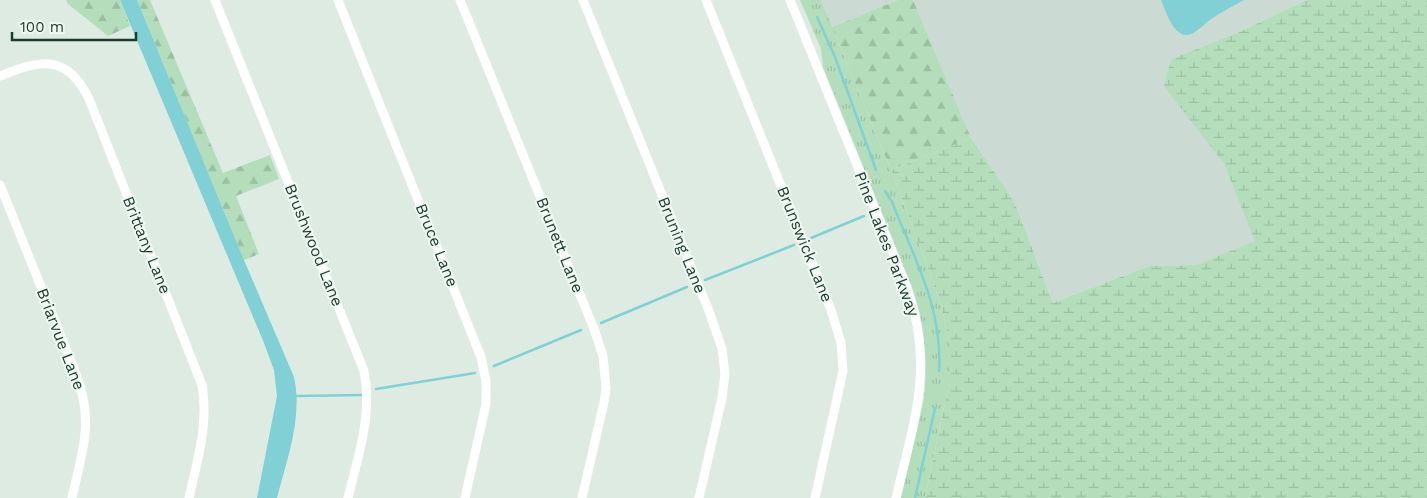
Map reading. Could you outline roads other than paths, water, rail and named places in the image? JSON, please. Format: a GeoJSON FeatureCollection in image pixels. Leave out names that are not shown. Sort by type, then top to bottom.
{"type":"FeatureCollection","features":[{"type":"Feature","properties":{"kind":"street","name":"Brushwood Lane"},"geometry":{"type":"LineString","coordinates":[[215,0],[364,371],[367,389],[366,415],[348,498]]}},
{"type":"Feature","properties":{"kind":"street","name":"Bruce Lane"},"geometry":{"type":"LineString","coordinates":[[338,0],[481,357],[485,374],[486,404],[465,498]]}},
{"type":"Feature","properties":{"kind":"street","name":"Brunett Lane"},"geometry":{"type":"LineString","coordinates":[[460,0],[594,329],[603,356],[606,377],[604,402],[582,498]]}},
{"type":"Feature","properties":{"kind":"street","name":"Bruning Lane"},"geometry":{"type":"LineString","coordinates":[[583,0],[712,317],[722,349],[725,365],[724,390],[699,498]]}},
{"type":"Feature","properties":{"kind":"street","name":"Brunswick Lane"},"geometry":{"type":"LineString","coordinates":[[706,0],[832,310],[841,343],[844,364],[841,386],[815,498]]}},
{"type":"Feature","properties":{"kind":"street","name":"Pine Lakes Parkway"},"geometry":{"type":"LineString","coordinates":[[790,0],[907,288],[916,316],[922,357],[921,383],[896,498]]}},
{"type":"Feature","properties":{"kind":"street","name":"Brittany Lane"},"geometry":{"type":"LineString","coordinates":[[0,76],[33,64],[56,65],[67,70],[75,77],[82,85],[89,99],[202,385],[204,424],[189,498]]}},
{"type":"Feature","properties":{"kind":"street","name":"Briarvue Lane"},"geometry":{"type":"LineString","coordinates":[[0,185],[83,394],[87,419],[86,435],[72,498]]}},
{"type":"Feature","properties":{"kind":"water"},"geometry":{"type":"Polygon","coordinates":[[[120,0],[137,0],[294,377],[297,407],[293,438],[277,498],[257,498],[277,396],[274,370],[120,0]]]}},
{"type":"Feature","properties":{"kind":"water"},"geometry":{"type":"Polygon","coordinates":[[[1161,0],[1244,0],[1218,14],[1195,32],[1188,35],[1177,31],[1169,19],[1161,0]]]}},
{"type":"Feature","properties":{"kind":"waterway"},"geometry":{"type":"LineString","coordinates":[[817,17],[835,57],[876,170]]}},
{"type":"Feature","properties":{"kind":"waterway"},"geometry":{"type":"LineString","coordinates":[[885,191],[892,202],[918,263],[932,305],[939,348],[939,371]]}},
{"type":"Feature","properties":{"kind":"waterway"},"geometry":{"type":"LineString","coordinates":[[811,238],[864,216]]}},
{"type":"Feature","properties":{"kind":"waterway"},"geometry":{"type":"LineString","coordinates":[[705,280],[794,245]]}},
{"type":"Feature","properties":{"kind":"waterway"},"geometry":{"type":"LineString","coordinates":[[601,323],[687,287]]}},
{"type":"Feature","properties":{"kind":"waterway"},"geometry":{"type":"LineString","coordinates":[[494,366],[581,330]]}},
{"type":"Feature","properties":{"kind":"waterway"},"geometry":{"type":"LineString","coordinates":[[376,389],[475,373]]}},
{"type":"Feature","properties":{"kind":"waterway"},"geometry":{"type":"LineString","coordinates":[[295,396],[361,395]]}},
{"type":"Feature","properties":{"kind":"waterway"},"geometry":{"type":"LineString","coordinates":[[915,498],[935,408]]}}]}
